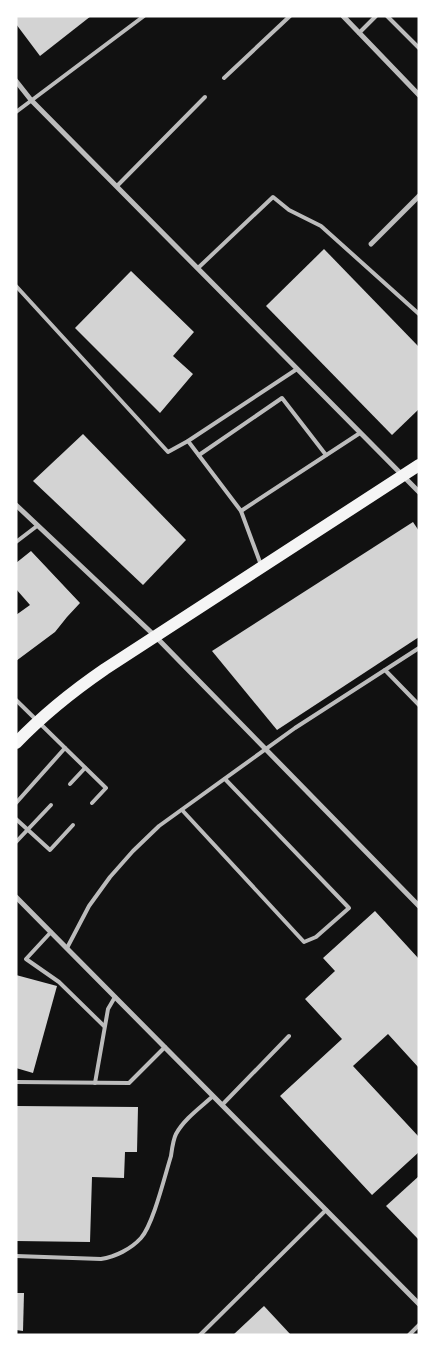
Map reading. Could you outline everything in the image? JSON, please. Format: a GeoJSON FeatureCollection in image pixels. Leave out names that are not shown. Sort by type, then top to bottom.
{"type":"FeatureCollection","features":[{"type":"Feature","properties":{"kind":"main road"},"geometry":{"type":"LineString","coordinates":[[16,743],[75,690],[419,465]]}},
{"type":"Feature","properties":{"kind":"street"},"geometry":{"type":"LineString","coordinates":[[343,16],[419,95]]}},
{"type":"Feature","properties":{"kind":"street"},"geometry":{"type":"LineString","coordinates":[[16,81],[31,100],[419,492]]}},
{"type":"Feature","properties":{"kind":"street"},"geometry":{"type":"LineString","coordinates":[[371,244],[419,196]]}},
{"type":"Feature","properties":{"kind":"street"},"geometry":{"type":"LineString","coordinates":[[16,505],[155,636],[419,906]]}},
{"type":"Feature","properties":{"kind":"street"},"geometry":{"type":"LineString","coordinates":[[16,897],[419,1304]]}},
{"type":"Feature","properties":{"kind":"lane"},"geometry":{"type":"LineString","coordinates":[[16,112],[144,16]]}},
{"type":"Feature","properties":{"kind":"lane"},"geometry":{"type":"LineString","coordinates":[[224,78],[290,16]]}},
{"type":"Feature","properties":{"kind":"lane"},"geometry":{"type":"LineString","coordinates":[[359,33],[376,16]]}},
{"type":"Feature","properties":{"kind":"lane"},"geometry":{"type":"LineString","coordinates":[[387,16],[419,48]]}},
{"type":"Feature","properties":{"kind":"lane"},"geometry":{"type":"LineString","coordinates":[[117,186],[205,97]]}},
{"type":"Feature","properties":{"kind":"lane"},"geometry":{"type":"LineString","coordinates":[[198,268],[273,197],[289,210],[321,226],[419,314]]}},
{"type":"Feature","properties":{"kind":"lane"},"geometry":{"type":"LineString","coordinates":[[16,286],[168,452],[188,441],[297,369]]}},
{"type":"Feature","properties":{"kind":"lane"},"geometry":{"type":"LineString","coordinates":[[199,455],[282,398],[326,455]]}},
{"type":"Feature","properties":{"kind":"lane"},"geometry":{"type":"LineString","coordinates":[[241,511],[360,433]]}},
{"type":"Feature","properties":{"kind":"lane"},"geometry":{"type":"LineString","coordinates":[[188,441],[241,511],[261,568]]}},
{"type":"Feature","properties":{"kind":"lane"},"geometry":{"type":"LineString","coordinates":[[16,542],[37,526]]}},
{"type":"Feature","properties":{"kind":"lane"},"geometry":{"type":"LineString","coordinates":[[67,948],[89,906],[110,877],[152,832],[295,728],[419,648]]}},
{"type":"Feature","properties":{"kind":"lane"},"geometry":{"type":"LineString","coordinates":[[385,670],[419,705]]}},
{"type":"Feature","properties":{"kind":"lane"},"geometry":{"type":"LineString","coordinates":[[16,700],[106,788],[92,803]]}},
{"type":"Feature","properties":{"kind":"lane"},"geometry":{"type":"LineString","coordinates":[[16,803],[65,748]]}},
{"type":"Feature","properties":{"kind":"lane"},"geometry":{"type":"LineString","coordinates":[[70,784],[85,768]]}},
{"type":"Feature","properties":{"kind":"lane"},"geometry":{"type":"LineString","coordinates":[[182,810],[304,942],[316,938],[349,908],[225,779]]}},
{"type":"Feature","properties":{"kind":"lane"},"geometry":{"type":"LineString","coordinates":[[16,842],[51,805]]}},
{"type":"Feature","properties":{"kind":"lane"},"geometry":{"type":"LineString","coordinates":[[16,819],[50,850],[73,824]]}},
{"type":"Feature","properties":{"kind":"lane"},"geometry":{"type":"LineString","coordinates":[[52,932],[26,959],[59,982],[104,1026]]}},
{"type":"Feature","properties":{"kind":"lane"},"geometry":{"type":"LineString","coordinates":[[95,1083],[104,1026],[108,1009],[115,997]]}},
{"type":"Feature","properties":{"kind":"lane"},"geometry":{"type":"LineString","coordinates":[[222,1105],[290,1036]]}},
{"type":"Feature","properties":{"kind":"lane"},"geometry":{"type":"LineString","coordinates":[[16,1082],[129,1084],[165,1047]]}},
{"type":"Feature","properties":{"kind":"lane"},"geometry":{"type":"LineString","coordinates":[[16,1256],[101,1259],[112,1257],[140,1239],[147,1228],[159,1194],[176,1134],[184,1123],[213,1096]]}},
{"type":"Feature","properties":{"kind":"lane"},"geometry":{"type":"LineString","coordinates":[[200,1335],[326,1210]]}},
{"type":"Feature","properties":{"kind":"lane"},"geometry":{"type":"LineString","coordinates":[[409,1335],[419,1325]]}},
{"type":"Feature","properties":{"kind":"building"},"geometry":{"type":"Polygon","coordinates":[[[16,16],[91,16],[40,56],[16,24],[16,16]]]}},
{"type":"Feature","properties":{"kind":"building"},"geometry":{"type":"Polygon","coordinates":[[[324,249],[419,347],[419,409],[392,435],[266,306],[324,249]]]}},
{"type":"Feature","properties":{"kind":"building"},"geometry":{"type":"Polygon","coordinates":[[[131,271],[194,332],[173,356],[193,374],[160,413],[75,328],[131,271]]]}},
{"type":"Feature","properties":{"kind":"building"},"geometry":{"type":"Polygon","coordinates":[[[83,434],[186,540],[143,585],[33,481],[83,434]]]}},
{"type":"Feature","properties":{"kind":"building"},"geometry":{"type":"Polygon","coordinates":[[[413,522],[419,531],[419,637],[277,730],[212,651],[413,522]]]}},
{"type":"Feature","properties":{"kind":"building"},"geometry":{"type":"Polygon","coordinates":[[[31,551],[80,603],[55,632],[16,661],[16,615],[30,605],[16,589],[16,563],[31,551]]]}},
{"type":"Feature","properties":{"kind":"building"},"geometry":{"type":"Polygon","coordinates":[[[375,911],[419,959],[419,1068],[388,1034],[353,1066],[419,1137],[419,1152],[372,1195],[280,1096],[342,1039],[305,999],[335,971],[323,958],[375,911]]]}},
{"type":"Feature","properties":{"kind":"building"},"geometry":{"type":"Polygon","coordinates":[[[16,975],[57,986],[33,1073],[16,1068],[16,975]]]}},
{"type":"Feature","properties":{"kind":"building"},"geometry":{"type":"Polygon","coordinates":[[[16,1106],[138,1107],[137,1152],[125,1152],[124,1178],[92,1177],[90,1242],[16,1241],[16,1106]]]}},
{"type":"Feature","properties":{"kind":"building"},"geometry":{"type":"Polygon","coordinates":[[[419,1176],[419,1240],[386,1206],[419,1176]]]}},
{"type":"Feature","properties":{"kind":"building"},"geometry":{"type":"Polygon","coordinates":[[[16,1293],[24,1293],[23,1331],[16,1330],[16,1293]]]}},
{"type":"Feature","properties":{"kind":"building"},"geometry":{"type":"Polygon","coordinates":[[[264,1306],[291,1335],[233,1335],[264,1306]]]}}]}
